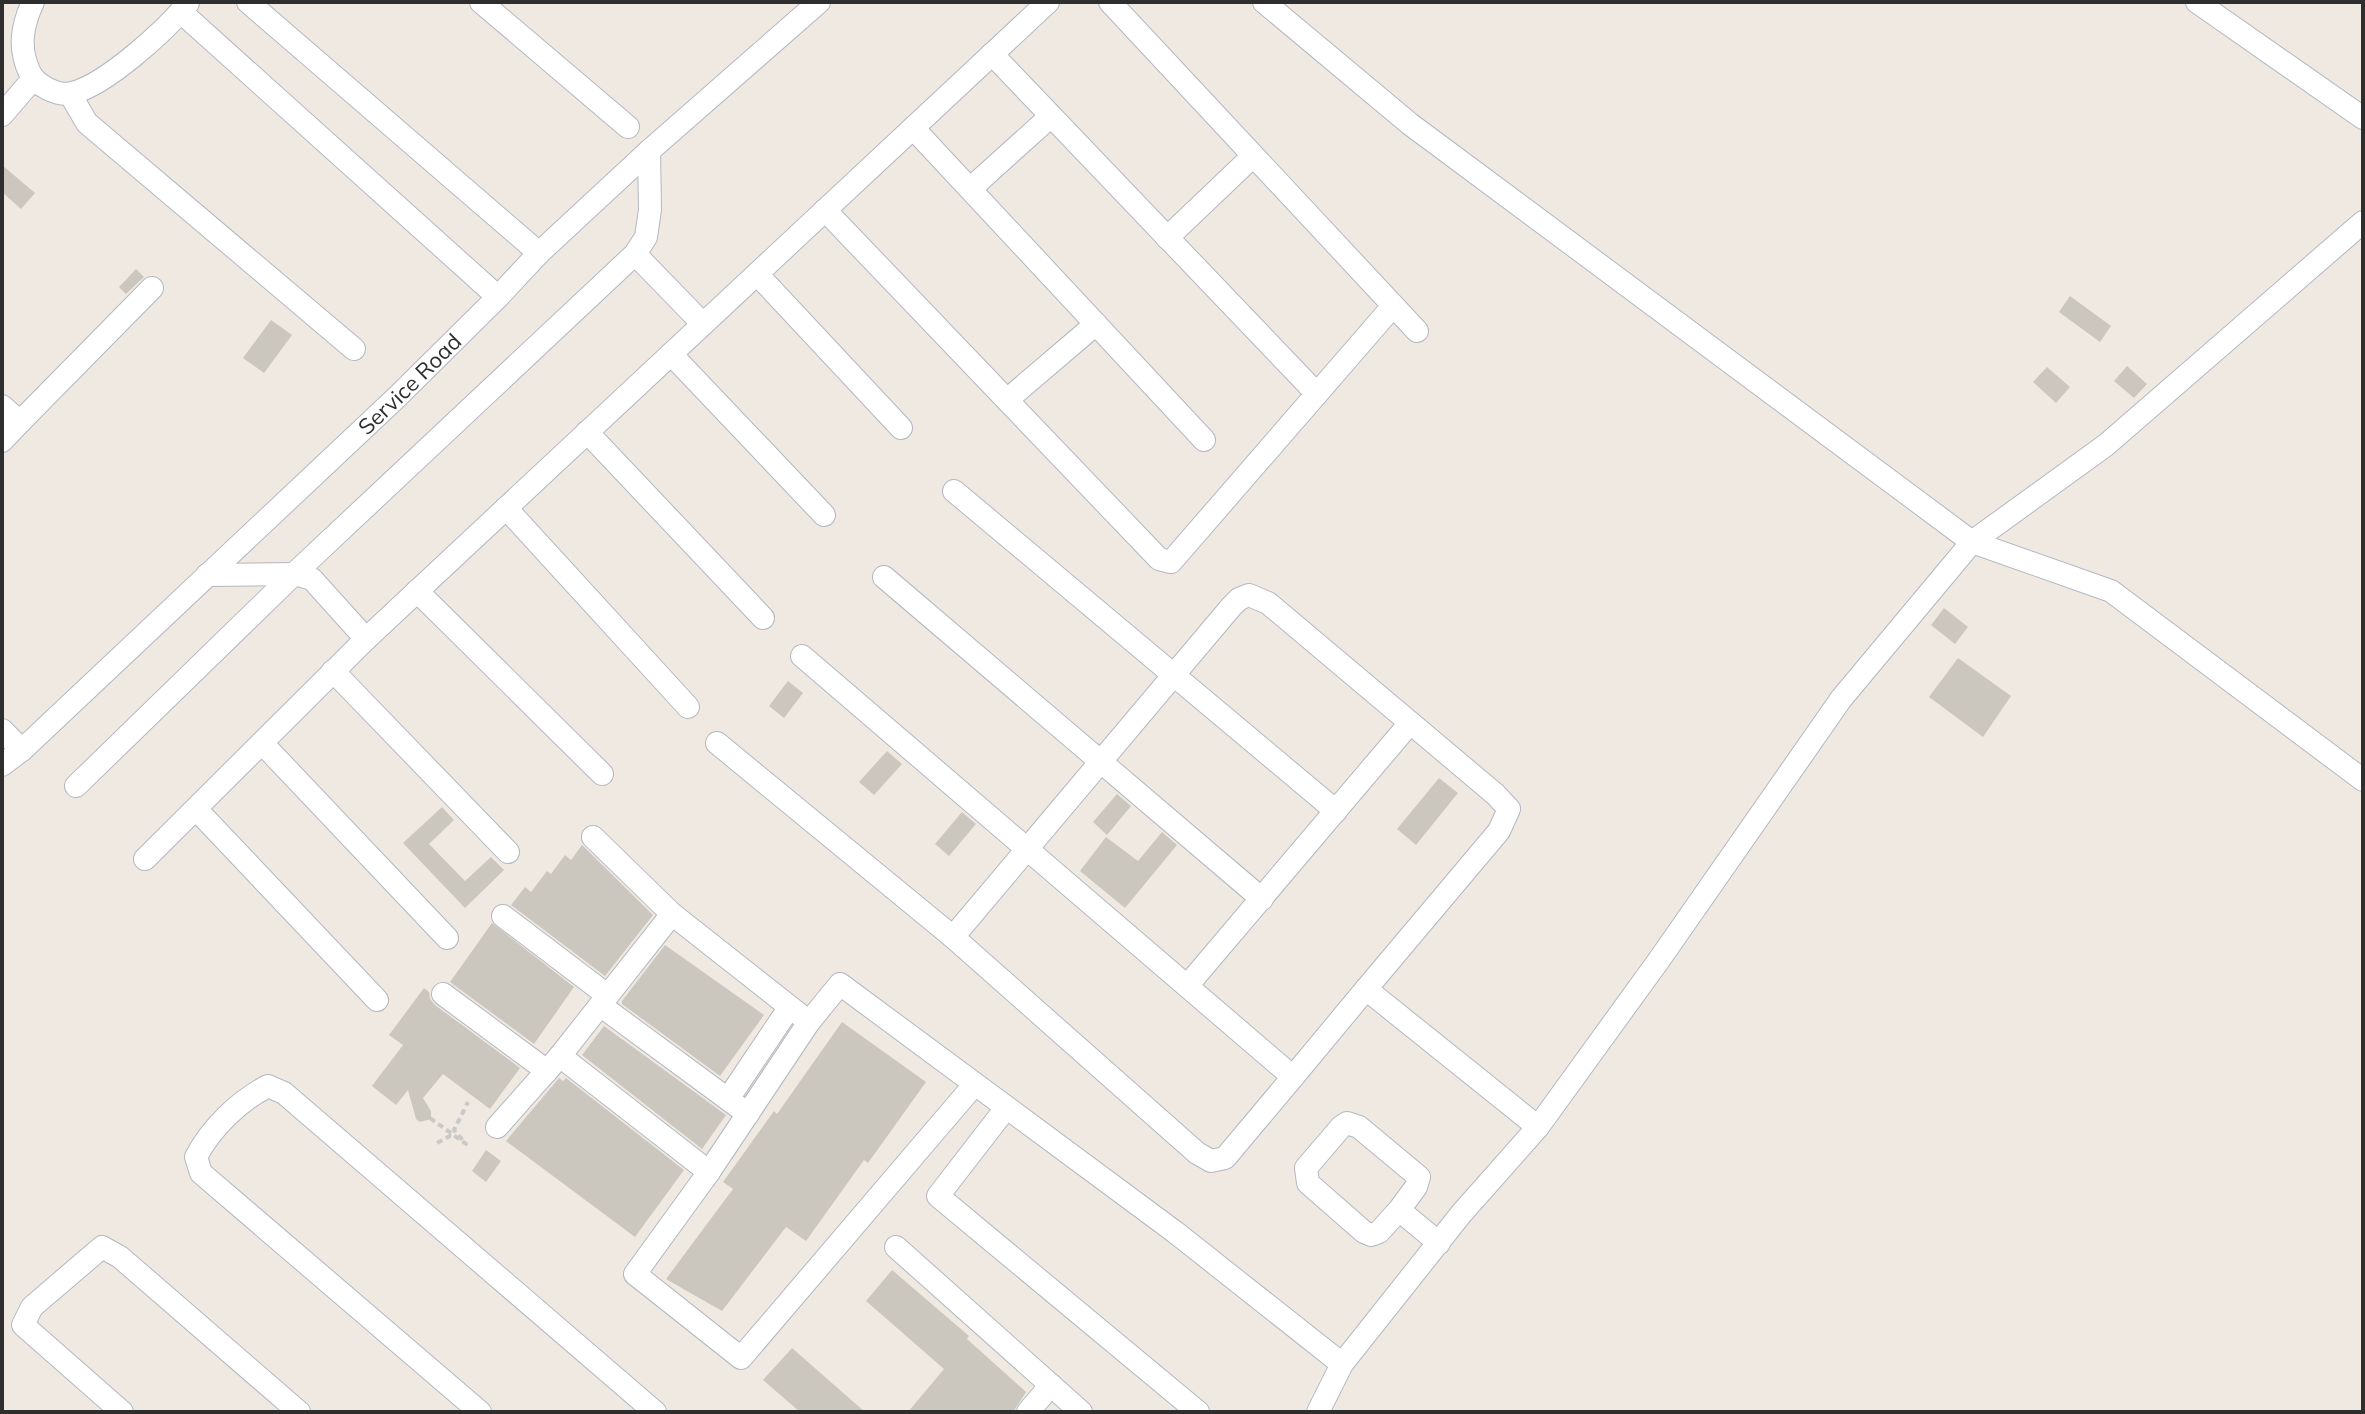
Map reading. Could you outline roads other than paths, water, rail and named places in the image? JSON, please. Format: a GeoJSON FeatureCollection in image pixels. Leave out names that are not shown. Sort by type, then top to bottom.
{"type":"FeatureCollection","features":[{"type":"Feature","properties":{"kind":"street"},"geometry":{"type":"LineString","coordinates":[[33,2],[25,20],[21,43],[27,66],[33,79],[49,90],[70,94],[97,81],[135,55],[185,7],[498,297]]}},
{"type":"Feature","properties":{"kind":"street"},"geometry":{"type":"LineString","coordinates":[[248,2],[539,253]]}},
{"type":"Feature","properties":{"kind":"street"},"geometry":{"type":"LineString","coordinates":[[481,2],[628,127]]}},
{"type":"Feature","properties":{"kind":"street","name":"Service Road"},"geometry":{"type":"LineString","coordinates":[[2,765],[22,750],[397,397],[539,253],[649,151],[819,2]]}},
{"type":"Feature","properties":{"kind":"street"},"geometry":{"type":"LineString","coordinates":[[145,859],[366,639],[1048,2]]}},
{"type":"Feature","properties":{"kind":"street"},"geometry":{"type":"LineString","coordinates":[[1110,2],[1417,331]]}},
{"type":"Feature","properties":{"kind":"street"},"geometry":{"type":"LineString","coordinates":[[1264,2],[1410,124],[1972,542],[2111,591],[2363,780]]}},
{"type":"Feature","properties":{"kind":"street"},"geometry":{"type":"LineString","coordinates":[[2197,2],[2363,118]]}},
{"type":"Feature","properties":{"kind":"street"},"geometry":{"type":"LineString","coordinates":[[992,54],[1317,394]]}},
{"type":"Feature","properties":{"kind":"street"},"geometry":{"type":"LineString","coordinates":[[2,115],[33,79]]}},
{"type":"Feature","properties":{"kind":"street"},"geometry":{"type":"LineString","coordinates":[[70,94],[87,123],[354,349]]}},
{"type":"Feature","properties":{"kind":"street"},"geometry":{"type":"LineString","coordinates":[[970,189],[1051,116]]}},
{"type":"Feature","properties":{"kind":"street"},"geometry":{"type":"LineString","coordinates":[[913,128],[1204,440]]}},
{"type":"Feature","properties":{"kind":"street"},"geometry":{"type":"LineString","coordinates":[[76,786],[294,574],[635,254],[646,237],[648,224],[649,151]]}},
{"type":"Feature","properties":{"kind":"street"},"geometry":{"type":"LineString","coordinates":[[1167,238],[1253,156]]}},
{"type":"Feature","properties":{"kind":"street"},"geometry":{"type":"LineString","coordinates":[[825,210],[1159,559],[1171,562],[1393,306]]}},
{"type":"Feature","properties":{"kind":"street"},"geometry":{"type":"LineString","coordinates":[[1318,1412],[1342,1364],[1538,1127],[1841,699],[1972,542],[2106,445],[2363,222]]}},
{"type":"Feature","properties":{"kind":"street"},"geometry":{"type":"LineString","coordinates":[[635,254],[703,324]]}},
{"type":"Feature","properties":{"kind":"street"},"geometry":{"type":"LineString","coordinates":[[757,274],[901,428]]}},
{"type":"Feature","properties":{"kind":"street"},"geometry":{"type":"LineString","coordinates":[[2,441],[152,288]]}},
{"type":"Feature","properties":{"kind":"street"},"geometry":{"type":"LineString","coordinates":[[1007,400],[1096,324]]}},
{"type":"Feature","properties":{"kind":"street"},"geometry":{"type":"LineString","coordinates":[[671,354],[824,515]]}},
{"type":"Feature","properties":{"kind":"street"},"geometry":{"type":"LineString","coordinates":[[2,406],[20,422]]}},
{"type":"Feature","properties":{"kind":"street"},"geometry":{"type":"LineString","coordinates":[[587,432],[763,618]]}},
{"type":"Feature","properties":{"kind":"street"},"geometry":{"type":"LineString","coordinates":[[954,491],[1336,811]]}},
{"type":"Feature","properties":{"kind":"street"},"geometry":{"type":"LineString","coordinates":[[506,508],[688,707]]}},
{"type":"Feature","properties":{"kind":"street"},"geometry":{"type":"LineString","coordinates":[[207,575],[294,574],[312,579],[366,639]]}},
{"type":"Feature","properties":{"kind":"street"},"geometry":{"type":"LineString","coordinates":[[884,577],[1262,899]]}},
{"type":"Feature","properties":{"kind":"street"},"geometry":{"type":"LineString","coordinates":[[417,591],[602,774]]}},
{"type":"Feature","properties":{"kind":"street"},"geometry":{"type":"LineString","coordinates":[[717,743],[953,937],[1197,1153],[1211,1161],[1225,1158],[1499,831],[1509,809],[1268,603],[1249,595],[1231,607],[953,937]]}},
{"type":"Feature","properties":{"kind":"street"},"geometry":{"type":"LineString","coordinates":[[802,656],[1293,1077]]}},
{"type":"Feature","properties":{"kind":"street"},"geometry":{"type":"LineString","coordinates":[[333,671],[508,852]]}},
{"type":"Feature","properties":{"kind":"street"},"geometry":{"type":"LineString","coordinates":[[1187,986],[1410,723]]}},
{"type":"Feature","properties":{"kind":"street"},"geometry":{"type":"LineString","coordinates":[[2,730],[22,750]]}},
{"type":"Feature","properties":{"kind":"street"},"geometry":{"type":"LineString","coordinates":[[262,743],[447,938]]}},
{"type":"Feature","properties":{"kind":"street"},"geometry":{"type":"LineString","coordinates":[[196,809],[377,1000]]}},
{"type":"Feature","properties":{"kind":"street"},"geometry":{"type":"LineString","coordinates":[[593,837],[672,914],[809,1022]]}},
{"type":"Feature","properties":{"kind":"street"},"geometry":{"type":"LineString","coordinates":[[497,1127],[553,1064],[672,914]]}},
{"type":"Feature","properties":{"kind":"street"},"geometry":{"type":"LineString","coordinates":[[503,916],[748,1114]]}},
{"type":"Feature","properties":{"kind":"street"},"geometry":{"type":"LineString","coordinates":[[974,1085],[741,1358],[635,1274],[709,1172],[809,1022],[840,984],[1175,1232],[1342,1364]]}},
{"type":"Feature","properties":{"kind":"street"},"geometry":{"type":"LineString","coordinates":[[1366,989],[1538,1127]]}},
{"type":"Feature","properties":{"kind":"street"},"geometry":{"type":"LineString","coordinates":[[443,994],[553,1064],[709,1172]]}},
{"type":"Feature","properties":{"kind":"street"},"geometry":{"type":"LineString","coordinates":[[728,1099],[789,1008]]}},
{"type":"Feature","properties":{"kind":"street"},"geometry":{"type":"LineString","coordinates":[[480,1412],[201,1173],[196,1157],[205,1141],[250,1096],[268,1086],[284,1093],[655,1412]]}},
{"type":"Feature","properties":{"kind":"street"},"geometry":{"type":"LineString","coordinates":[[1006,1108],[938,1196],[1198,1412]]}},
{"type":"Feature","properties":{"kind":"street"},"geometry":{"type":"LineString","coordinates":[[1347,1123],[1359,1127],[1419,1177],[1416,1187],[1399,1210],[1379,1232],[1371,1235],[1364,1232],[1308,1183],[1306,1168],[1341,1127],[1347,1123]]}},
{"type":"Feature","properties":{"kind":"street"},"geometry":{"type":"LineString","coordinates":[[1399,1210],[1439,1243]]}},
{"type":"Feature","properties":{"kind":"street"},"geometry":{"type":"LineString","coordinates":[[122,1412],[23,1325],[32,1307],[102,1247],[120,1257],[299,1412]]}},
{"type":"Feature","properties":{"kind":"street"},"geometry":{"type":"LineString","coordinates":[[896,1247],[1081,1412]]}},
{"type":"Feature","properties":{"kind":"street"},"geometry":{"type":"LineString","coordinates":[[1028,1412],[1051,1385]]}}]}
